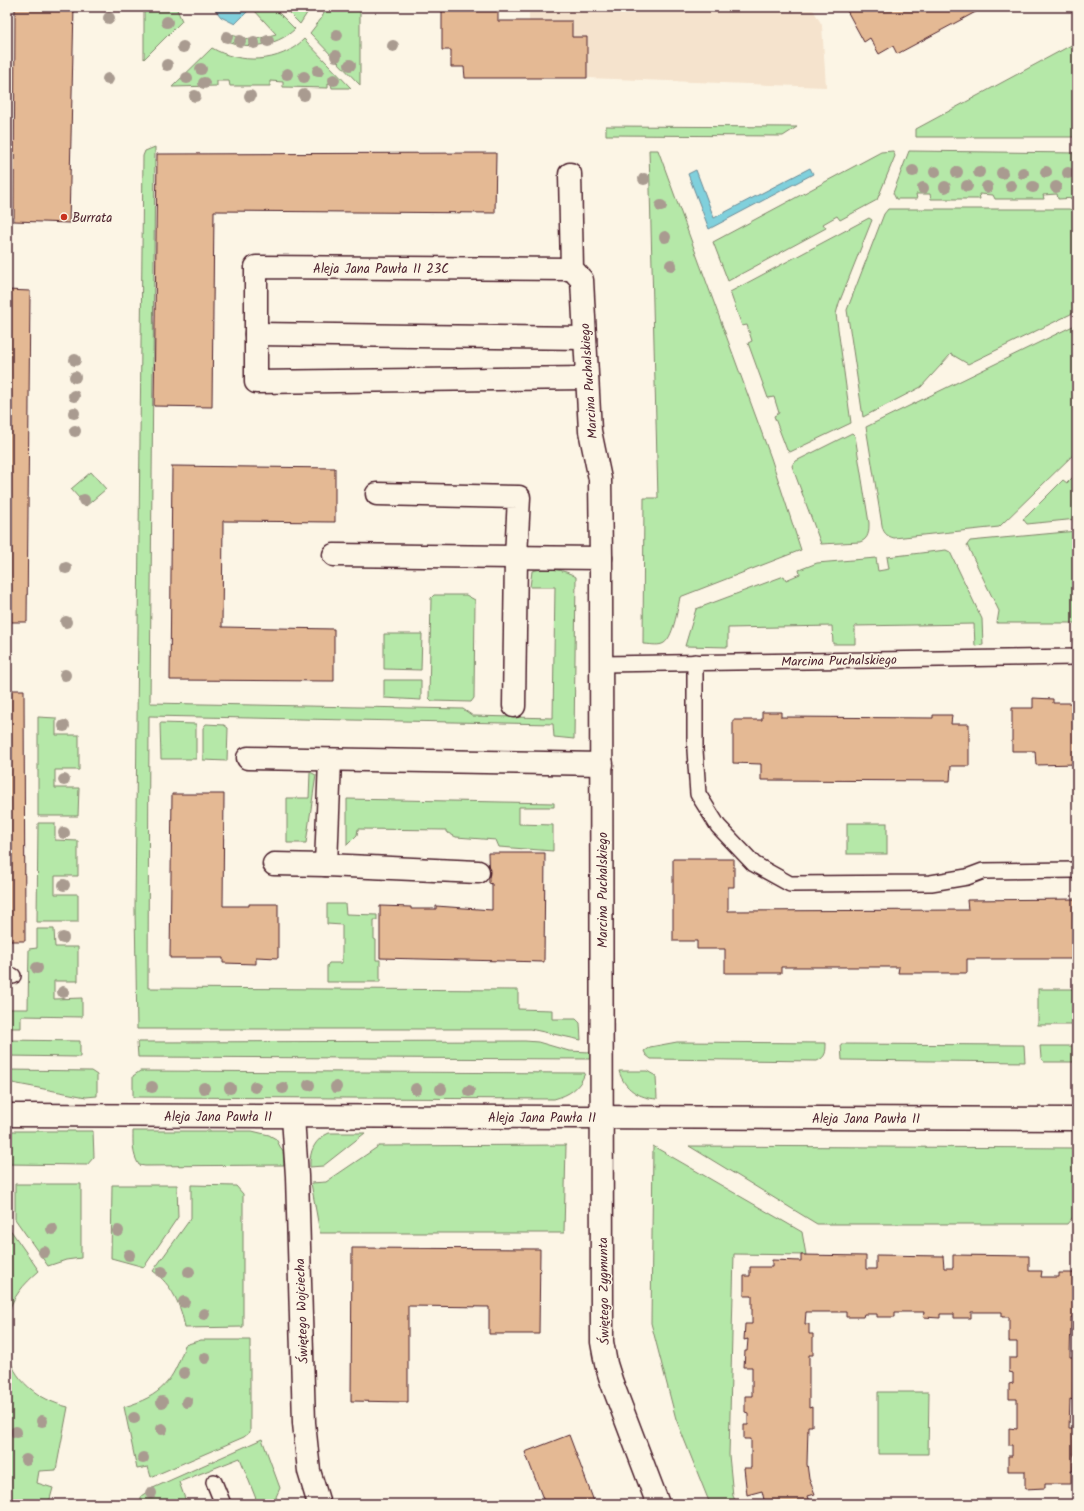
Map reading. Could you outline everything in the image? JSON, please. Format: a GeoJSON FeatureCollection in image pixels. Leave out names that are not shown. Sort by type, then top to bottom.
{"type":"FeatureCollection","features":[{"type":"Feature","properties":{"kind":"street"},"geometry":{"type":"LineString","coordinates":[[570,174],[572,269]]}},
{"type":"Feature","properties":{"kind":"street","name":"Aleja Jana Pawła II 23C"},"geometry":{"type":"LineString","coordinates":[[572,269],[256,268],[256,382],[587,378]]}},
{"type":"Feature","properties":{"kind":"street","name":"Marcina Puchalskiego"},"geometry":{"type":"LineString","coordinates":[[572,269],[582,280],[590,431],[600,479],[602,664],[602,1117]]}},
{"type":"Feature","properties":{"kind":"street"},"geometry":{"type":"LineString","coordinates":[[256,334],[585,338]]}},
{"type":"Feature","properties":{"kind":"street"},"geometry":{"type":"LineString","coordinates":[[377,494],[519,497],[516,557],[514,706]]}},
{"type":"Feature","properties":{"kind":"street"},"geometry":{"type":"LineString","coordinates":[[334,555],[601,558]]}},
{"type":"Feature","properties":{"kind":"street"},"geometry":{"type":"LineString","coordinates":[[248,758],[602,764]]}},
{"type":"Feature","properties":{"kind":"street"},"geometry":{"type":"LineString","coordinates":[[326,865],[330,760]]}},
{"type":"Feature","properties":{"kind":"street"},"geometry":{"type":"LineString","coordinates":[[274,864],[478,872]]}},
{"type":"Feature","properties":{"kind":"street","name":"Aleja Jana Pawła II"},"geometry":{"type":"LineString","coordinates":[[7,1115],[1077,1119]]}},
{"type":"Feature","properties":{"kind":"street","name":"Świętego Wojciecha"},"geometry":{"type":"LineString","coordinates":[[293,1117],[297,1184],[304,1423],[309,1471],[319,1504]]}},
{"type":"Feature","properties":{"kind":"street","name":"Świętego Zygmunta"},"geometry":{"type":"LineString","coordinates":[[602,1117],[602,1342],[606,1364],[612,1383],[658,1504]]}},
{"type":"Feature","properties":{"kind":"lane","name":"Marcina Puchalskiego"},"geometry":{"type":"LineString","coordinates":[[602,664],[1077,657]]}},
{"type":"Feature","properties":{"kind":"lane"},"geometry":{"type":"LineString","coordinates":[[695,662],[695,750],[698,794],[718,826],[754,864],[790,884],[931,883],[967,877],[983,871],[1077,870]]}},
{"type":"Feature","properties":{"kind":"lane"},"geometry":{"type":"LineString","coordinates":[[214,1482],[223,1504]]}},
{"type":"Feature","properties":{"kind":"shaded area"},"geometry":{"type":"Polygon","coordinates":[[[529,7],[812,8],[822,25],[826,87],[587,78],[587,37],[572,37],[571,21],[529,21],[529,7]]]}},
{"type":"Feature","properties":{"kind":"green space"},"geometry":{"type":"Polygon","coordinates":[[[144,7],[176,7],[182,21],[144,59],[144,7]]]}},
{"type":"Feature","properties":{"kind":"green space"},"geometry":{"type":"Polygon","coordinates":[[[273,7],[295,29],[279,40],[260,45],[240,45],[221,38],[226,34],[253,40],[276,34],[254,10],[273,7]]]}},
{"type":"Feature","properties":{"kind":"green space"},"geometry":{"type":"Polygon","coordinates":[[[283,7],[311,7],[300,24],[283,7]]]}},
{"type":"Feature","properties":{"kind":"green space"},"geometry":{"type":"Polygon","coordinates":[[[327,7],[360,7],[360,85],[310,33],[321,19],[327,7]]]}},
{"type":"Feature","properties":{"kind":"green space"},"geometry":{"type":"Polygon","coordinates":[[[304,39],[351,88],[332,88],[331,84],[328,83],[328,88],[283,87],[283,82],[270,81],[270,86],[230,86],[229,81],[217,81],[217,86],[172,87],[212,48],[234,57],[259,59],[283,53],[304,39]]]}},
{"type":"Feature","properties":{"kind":"green space"},"geometry":{"type":"Polygon","coordinates":[[[1077,42],[1077,137],[916,137],[916,129],[1077,42]]]}},
{"type":"Feature","properties":{"kind":"green space"},"geometry":{"type":"Polygon","coordinates":[[[606,126],[797,127],[783,136],[606,135],[606,126]]]}},
{"type":"Feature","properties":{"kind":"green space"},"geometry":{"type":"Polygon","coordinates":[[[155,147],[150,703],[463,709],[473,716],[553,718],[555,587],[530,587],[532,571],[543,569],[555,570],[566,572],[576,577],[574,739],[554,737],[553,724],[149,716],[148,988],[518,990],[518,1009],[552,1010],[552,1019],[576,1019],[580,1023],[581,1040],[530,1029],[137,1029],[135,910],[143,156],[145,151],[155,147]]]}},
{"type":"Feature","properties":{"kind":"green space"},"geometry":{"type":"Polygon","coordinates":[[[649,150],[658,150],[771,458],[801,550],[680,597],[669,637],[666,642],[658,645],[643,644],[644,498],[658,498],[649,150]]]}},
{"type":"Feature","properties":{"kind":"green space"},"geometry":{"type":"Polygon","coordinates":[[[893,151],[895,156],[877,200],[840,220],[837,216],[823,224],[826,228],[728,281],[713,242],[881,152],[893,151]]]}},
{"type":"Feature","properties":{"kind":"green space"},"geometry":{"type":"Polygon","coordinates":[[[909,151],[1077,153],[1077,198],[1058,199],[1057,194],[1043,195],[1044,199],[995,199],[993,195],[979,194],[980,199],[931,199],[930,194],[916,194],[917,199],[896,199],[893,193],[909,151]]]}},
{"type":"Feature","properties":{"kind":"green space"},"geometry":{"type":"Polygon","coordinates":[[[888,209],[1069,209],[1077,212],[1077,311],[968,364],[951,354],[921,387],[863,417],[847,310],[884,214],[888,209]]]}},
{"type":"Feature","properties":{"kind":"green space"},"geometry":{"type":"Polygon","coordinates":[[[869,218],[872,220],[836,314],[851,423],[790,452],[787,450],[774,416],[779,413],[774,397],[768,398],[748,343],[752,341],[747,325],[742,326],[730,292],[869,218]]]}},
{"type":"Feature","properties":{"kind":"green space"},"geometry":{"type":"Polygon","coordinates":[[[1077,324],[1077,451],[999,527],[894,538],[887,535],[882,527],[866,427],[1077,324]]]}},
{"type":"Feature","properties":{"kind":"green space"},"geometry":{"type":"Polygon","coordinates":[[[852,433],[855,436],[869,523],[868,534],[863,541],[860,542],[821,544],[792,466],[794,462],[852,433]]]}},
{"type":"Feature","properties":{"kind":"green space"},"geometry":{"type":"Polygon","coordinates":[[[91,472],[106,489],[86,506],[71,489],[91,472]]]}},
{"type":"Feature","properties":{"kind":"green space"},"geometry":{"type":"Polygon","coordinates":[[[1077,473],[1077,519],[1027,524],[1023,519],[1063,480],[1067,483],[1077,473]]]}},
{"type":"Feature","properties":{"kind":"green space"},"geometry":{"type":"Polygon","coordinates":[[[1077,531],[1077,623],[997,623],[999,611],[967,545],[970,541],[1077,531]]]}},
{"type":"Feature","properties":{"kind":"green space"},"geometry":{"type":"Polygon","coordinates":[[[946,550],[950,552],[982,619],[983,645],[975,646],[974,624],[855,626],[855,644],[833,644],[832,626],[728,628],[728,647],[685,646],[696,609],[784,576],[786,580],[800,574],[799,570],[817,563],[876,558],[878,571],[889,569],[887,557],[946,550]]]}},
{"type":"Feature","properties":{"kind":"green space"},"geometry":{"type":"Polygon","coordinates":[[[434,595],[466,595],[475,600],[474,698],[471,702],[432,701],[429,698],[431,598],[434,595]]]}},
{"type":"Feature","properties":{"kind":"green space"},"geometry":{"type":"Polygon","coordinates":[[[384,634],[422,634],[421,670],[384,669],[384,634]]]}},
{"type":"Feature","properties":{"kind":"green space"},"geometry":{"type":"Polygon","coordinates":[[[384,680],[421,680],[421,700],[384,698],[384,680]]]}},
{"type":"Feature","properties":{"kind":"green space"},"geometry":{"type":"Polygon","coordinates":[[[38,717],[56,718],[56,735],[79,735],[79,770],[55,770],[55,788],[79,788],[78,816],[38,816],[38,717]]]}},
{"type":"Feature","properties":{"kind":"green space"},"geometry":{"type":"Polygon","coordinates":[[[160,723],[196,724],[196,759],[161,759],[160,723]]]}},
{"type":"Feature","properties":{"kind":"green space"},"geometry":{"type":"Polygon","coordinates":[[[206,724],[224,725],[228,728],[227,761],[203,760],[203,728],[206,724]]]}},
{"type":"Feature","properties":{"kind":"green space"},"geometry":{"type":"Polygon","coordinates":[[[310,772],[316,775],[306,843],[287,843],[287,798],[309,798],[310,772]]]}},
{"type":"Feature","properties":{"kind":"green space"},"geometry":{"type":"Polygon","coordinates":[[[347,799],[554,803],[554,807],[519,807],[519,824],[553,825],[553,851],[499,847],[496,840],[456,837],[446,832],[446,830],[358,829],[357,835],[347,845],[347,799]]]}},
{"type":"Feature","properties":{"kind":"green space"},"geometry":{"type":"Polygon","coordinates":[[[38,823],[55,823],[55,840],[78,841],[78,876],[55,876],[55,894],[78,894],[78,922],[37,922],[38,823]]]}},
{"type":"Feature","properties":{"kind":"green space"},"geometry":{"type":"Polygon","coordinates":[[[847,823],[887,823],[887,854],[847,854],[847,823]]]}},
{"type":"Feature","properties":{"kind":"green space"},"geometry":{"type":"Polygon","coordinates":[[[327,904],[345,904],[346,914],[377,915],[377,920],[374,920],[374,939],[376,940],[376,960],[380,960],[380,982],[327,982],[327,966],[329,963],[342,963],[342,925],[327,924],[327,904]]]}},
{"type":"Feature","properties":{"kind":"green space"},"geometry":{"type":"Polygon","coordinates":[[[37,929],[54,929],[55,947],[78,947],[78,981],[54,981],[54,999],[82,998],[82,1017],[21,1016],[21,1028],[7,1028],[7,1009],[28,1009],[29,949],[37,948],[37,929]]]}},
{"type":"Feature","properties":{"kind":"green space"},"geometry":{"type":"Polygon","coordinates":[[[1038,989],[1077,989],[1077,1025],[1038,1025],[1038,989]]]}},
{"type":"Feature","properties":{"kind":"green space"},"geometry":{"type":"Polygon","coordinates":[[[7,1040],[80,1041],[80,1057],[7,1056],[7,1040]]]}},
{"type":"Feature","properties":{"kind":"green space"},"geometry":{"type":"Polygon","coordinates":[[[137,1042],[538,1042],[569,1051],[590,1052],[590,1059],[138,1057],[137,1042]]]}},
{"type":"Feature","properties":{"kind":"green space"},"geometry":{"type":"Polygon","coordinates":[[[677,1042],[826,1043],[826,1052],[824,1056],[817,1061],[651,1059],[644,1051],[650,1047],[677,1042]]]}},
{"type":"Feature","properties":{"kind":"green space"},"geometry":{"type":"Polygon","coordinates":[[[841,1044],[1024,1045],[1025,1062],[842,1060],[841,1044]]]}},
{"type":"Feature","properties":{"kind":"green space"},"geometry":{"type":"Polygon","coordinates":[[[1040,1046],[1077,1046],[1077,1062],[1044,1062],[1041,1058],[1040,1046]]]}},
{"type":"Feature","properties":{"kind":"green space"},"geometry":{"type":"Polygon","coordinates":[[[7,1070],[91,1071],[97,1075],[97,1096],[86,1097],[7,1082],[7,1070]]]}},
{"type":"Feature","properties":{"kind":"green space"},"geometry":{"type":"Polygon","coordinates":[[[140,1071],[585,1073],[577,1087],[569,1093],[554,1099],[133,1097],[133,1076],[140,1071]]]}},
{"type":"Feature","properties":{"kind":"green space"},"geometry":{"type":"Polygon","coordinates":[[[619,1071],[647,1071],[656,1076],[657,1099],[644,1097],[628,1088],[619,1071]]]}},
{"type":"Feature","properties":{"kind":"green space"},"geometry":{"type":"Polygon","coordinates":[[[7,1131],[93,1131],[94,1157],[87,1165],[7,1164],[7,1131]]]}},
{"type":"Feature","properties":{"kind":"green space"},"geometry":{"type":"Polygon","coordinates":[[[133,1131],[252,1131],[269,1135],[276,1139],[283,1152],[284,1165],[139,1165],[134,1153],[133,1131]]]}},
{"type":"Feature","properties":{"kind":"green space"},"geometry":{"type":"Polygon","coordinates":[[[329,1133],[365,1133],[323,1166],[310,1167],[314,1146],[320,1139],[329,1133]]]}},
{"type":"Feature","properties":{"kind":"green space"},"geometry":{"type":"Polygon","coordinates":[[[566,1145],[564,1233],[320,1233],[311,1183],[326,1182],[379,1146],[566,1145]]]}},
{"type":"Feature","properties":{"kind":"green space"},"geometry":{"type":"Polygon","coordinates":[[[653,1146],[802,1232],[806,1255],[734,1254],[729,1455],[733,1496],[737,1504],[710,1504],[676,1419],[651,1323],[653,1146]]]}},
{"type":"Feature","properties":{"kind":"green space"},"geometry":{"type":"Polygon","coordinates":[[[689,1146],[1077,1148],[1077,1212],[1067,1224],[817,1224],[689,1146]]]}},
{"type":"Feature","properties":{"kind":"green space"},"geometry":{"type":"Polygon","coordinates":[[[15,1184],[81,1184],[81,1258],[66,1260],[48,1266],[15,1219],[15,1184]]]}},
{"type":"Feature","properties":{"kind":"green space"},"geometry":{"type":"Polygon","coordinates":[[[112,1185],[177,1185],[178,1217],[144,1267],[111,1258],[112,1185]]]}},
{"type":"Feature","properties":{"kind":"green space"},"geometry":{"type":"Polygon","coordinates":[[[191,1185],[236,1186],[243,1194],[243,1327],[185,1328],[181,1311],[175,1296],[160,1277],[153,1271],[191,1218],[191,1185]]]}},
{"type":"Feature","properties":{"kind":"green space"},"geometry":{"type":"Polygon","coordinates":[[[7,1225],[39,1271],[19,1292],[12,1304],[7,1318],[7,1225]]]}},
{"type":"Feature","properties":{"kind":"green space"},"geometry":{"type":"Polygon","coordinates":[[[201,1340],[250,1340],[250,1432],[244,1437],[151,1477],[148,1467],[137,1469],[124,1407],[148,1398],[157,1392],[170,1378],[176,1368],[185,1345],[201,1340]]]}},
{"type":"Feature","properties":{"kind":"green space"},"geometry":{"type":"Polygon","coordinates":[[[7,1349],[15,1370],[28,1387],[37,1394],[57,1404],[68,1407],[56,1470],[39,1471],[37,1483],[53,1488],[50,1499],[45,1504],[7,1504],[7,1349]]]}},
{"type":"Feature","properties":{"kind":"green space"},"geometry":{"type":"Polygon","coordinates":[[[878,1392],[929,1392],[928,1454],[878,1454],[878,1392]]]}},
{"type":"Feature","properties":{"kind":"green space"},"geometry":{"type":"Polygon","coordinates":[[[262,1439],[280,1488],[276,1497],[279,1504],[258,1504],[240,1458],[179,1482],[187,1504],[141,1504],[141,1496],[153,1488],[262,1439]]]}},
{"type":"Feature","properties":{"kind":"water"},"geometry":{"type":"Polygon","coordinates":[[[213,7],[238,7],[249,10],[235,24],[221,17],[213,7]]]}},
{"type":"Feature","properties":{"kind":"water"},"geometry":{"type":"Polygon","coordinates":[[[810,168],[813,174],[709,229],[688,174],[696,170],[714,218],[810,168]]]}},
{"type":"Feature","properties":{"kind":"building"},"geometry":{"type":"Polygon","coordinates":[[[15,7],[74,7],[69,223],[14,221],[15,7]]]}},
{"type":"Feature","properties":{"kind":"building"},"geometry":{"type":"Polygon","coordinates":[[[442,7],[498,7],[498,21],[572,21],[572,37],[587,37],[587,78],[465,78],[464,67],[451,67],[451,50],[442,50],[442,7]]]}},
{"type":"Feature","properties":{"kind":"building"},"geometry":{"type":"Polygon","coordinates":[[[845,7],[985,7],[897,54],[893,46],[879,54],[870,38],[864,42],[845,7]]]}},
{"type":"Feature","properties":{"kind":"building"},"geometry":{"type":"Polygon","coordinates":[[[496,153],[495,213],[214,211],[212,407],[154,406],[157,154],[496,153]]]}},
{"type":"Feature","properties":{"kind":"building"},"geometry":{"type":"Polygon","coordinates":[[[7,290],[30,291],[27,622],[7,622],[7,290]]]}},
{"type":"Feature","properties":{"kind":"building"},"geometry":{"type":"Polygon","coordinates":[[[172,466],[335,468],[335,522],[223,521],[222,627],[334,629],[334,681],[170,680],[172,466]]]}},
{"type":"Feature","properties":{"kind":"building"},"geometry":{"type":"Polygon","coordinates":[[[7,690],[24,690],[25,941],[7,941],[7,690]]]}},
{"type":"Feature","properties":{"kind":"building"},"geometry":{"type":"Polygon","coordinates":[[[1033,698],[1053,699],[1053,703],[1077,703],[1077,764],[1036,765],[1035,751],[1012,751],[1012,708],[1033,708],[1033,698]]]}},
{"type":"Feature","properties":{"kind":"building"},"geometry":{"type":"Polygon","coordinates":[[[762,712],[781,712],[781,717],[933,718],[933,715],[952,715],[951,724],[969,724],[969,766],[951,766],[950,781],[761,780],[761,764],[733,763],[733,720],[762,720],[762,712]]]}},
{"type":"Feature","properties":{"kind":"building"},"geometry":{"type":"Polygon","coordinates":[[[172,794],[224,794],[223,906],[278,904],[278,958],[256,957],[256,964],[223,963],[223,958],[170,958],[172,794]]]}},
{"type":"Feature","properties":{"kind":"building"},"geometry":{"type":"Polygon","coordinates":[[[488,853],[545,853],[544,962],[380,958],[380,906],[411,907],[411,909],[436,909],[436,906],[492,910],[492,884],[489,883],[488,853]]]}},
{"type":"Feature","properties":{"kind":"building"},"geometry":{"type":"Polygon","coordinates":[[[673,859],[734,859],[734,887],[728,887],[728,911],[968,910],[967,900],[1077,899],[1077,959],[967,959],[967,973],[898,973],[899,967],[781,967],[781,973],[725,973],[725,949],[697,949],[697,941],[673,941],[673,859]]]}},
{"type":"Feature","properties":{"kind":"building"},"geometry":{"type":"Polygon","coordinates":[[[352,1248],[540,1249],[539,1334],[489,1334],[489,1307],[408,1306],[408,1402],[351,1401],[352,1248]]]}},
{"type":"Feature","properties":{"kind":"building"},"geometry":{"type":"Polygon","coordinates":[[[801,1255],[866,1256],[866,1269],[876,1269],[876,1255],[943,1256],[944,1268],[953,1268],[953,1255],[1029,1256],[1029,1271],[1042,1271],[1041,1277],[1059,1277],[1059,1273],[1075,1273],[1077,1256],[1077,1317],[1071,1317],[1070,1357],[1074,1357],[1073,1400],[1070,1399],[1069,1429],[1074,1429],[1073,1471],[1071,1471],[1071,1484],[1045,1484],[1045,1488],[1025,1489],[1025,1471],[1008,1471],[1008,1456],[1012,1456],[1012,1445],[1009,1445],[1009,1428],[1017,1429],[1017,1399],[1009,1399],[1009,1384],[1013,1383],[1013,1373],[1009,1372],[1009,1358],[1017,1358],[1017,1342],[1009,1342],[1009,1317],[1002,1317],[1002,1312],[971,1312],[971,1318],[954,1318],[954,1314],[940,1314],[940,1318],[923,1317],[924,1312],[895,1312],[895,1317],[877,1317],[877,1314],[864,1314],[863,1317],[846,1317],[846,1312],[806,1312],[805,1324],[809,1324],[809,1334],[813,1334],[813,1355],[809,1355],[809,1408],[812,1407],[812,1426],[808,1426],[807,1464],[809,1479],[815,1494],[808,1496],[811,1504],[765,1504],[762,1491],[747,1495],[744,1468],[751,1468],[751,1439],[744,1439],[744,1425],[748,1425],[748,1413],[745,1412],[745,1396],[752,1396],[752,1367],[744,1367],[745,1351],[747,1351],[748,1339],[744,1340],[745,1324],[752,1324],[752,1296],[744,1296],[744,1276],[750,1276],[750,1267],[772,1267],[772,1260],[801,1261],[801,1255]]]}},
{"type":"Feature","properties":{"kind":"building"},"geometry":{"type":"Polygon","coordinates":[[[569,1435],[595,1504],[545,1504],[525,1452],[569,1435]]]}},
{"type":"Feature","properties":{"kind":"place","name":"Burrata"},"geometry":{"type":"Point","coordinates":[64,217]}}]}
